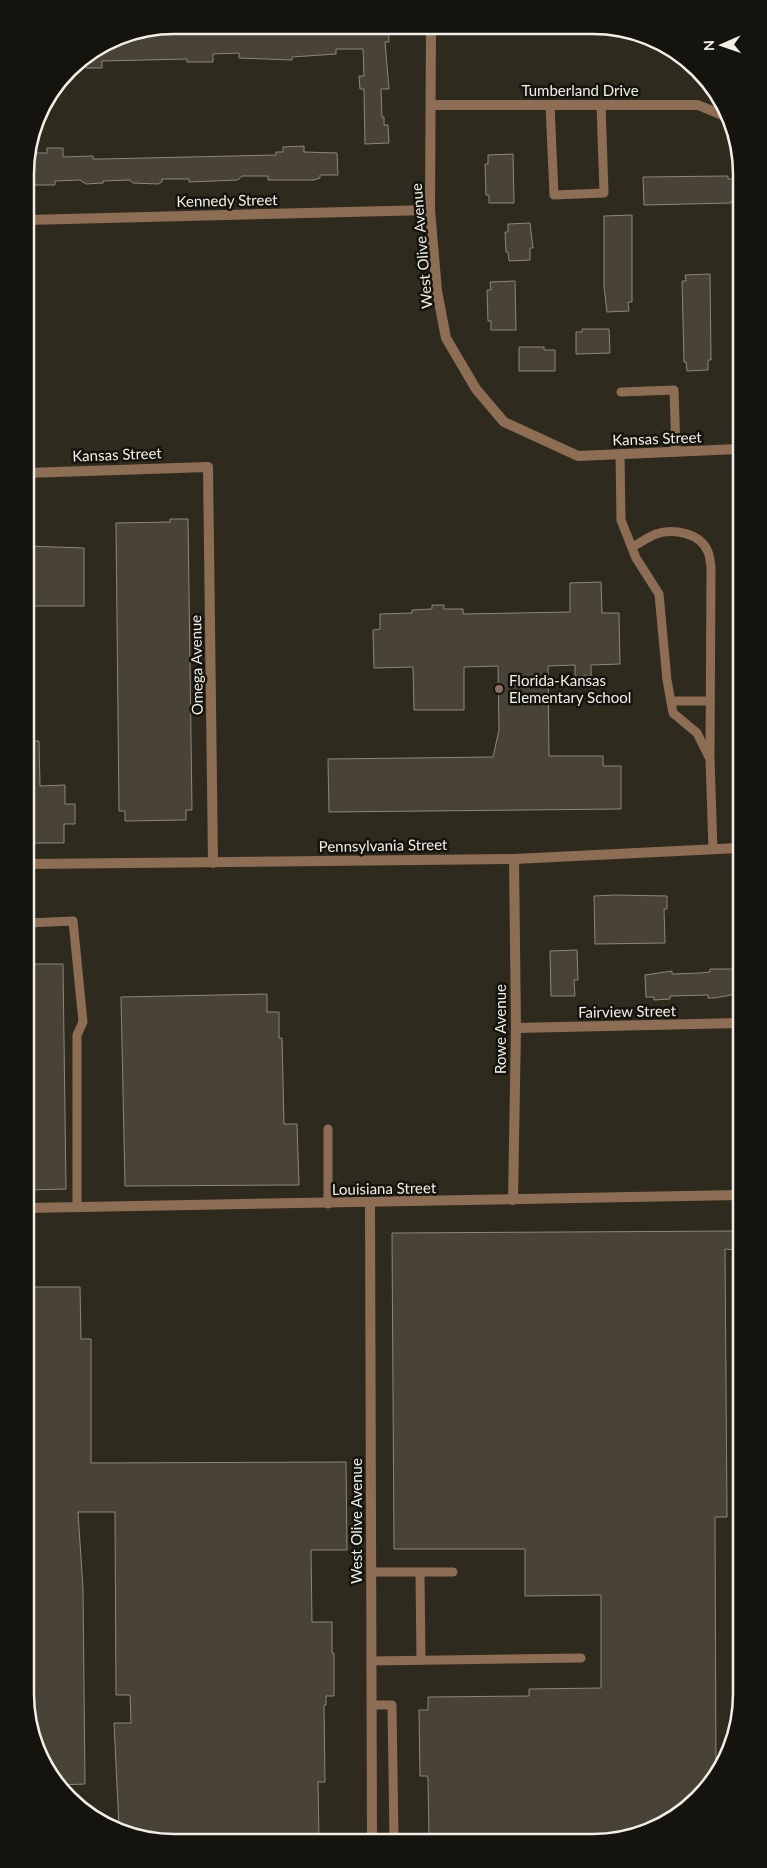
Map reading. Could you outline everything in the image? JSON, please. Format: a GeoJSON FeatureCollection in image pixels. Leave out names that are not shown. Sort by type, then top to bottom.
{"type":"FeatureCollection","features":[{"type":"Feature","properties":{"kind":"street","name":"West Olive Avenue"},"geometry":{"type":"LineString","coordinates":[[431,34],[430,210],[437,291],[446,338],[471,380],[504,422],[578,456]]}},
{"type":"Feature","properties":{"kind":"street","name":"Tumberland Drive"},"geometry":{"type":"LineString","coordinates":[[431,105],[698,105],[720,114]]}},
{"type":"Feature","properties":{"kind":"street","name":"Kennedy Street"},"geometry":{"type":"LineString","coordinates":[[34,220],[430,210]]}},
{"type":"Feature","properties":{"kind":"street","name":"Kansas Street"},"geometry":{"type":"LineString","coordinates":[[578,456],[733,450]]}},
{"type":"Feature","properties":{"kind":"street","name":"Kansas Street"},"geometry":{"type":"LineString","coordinates":[[34,473],[208,467]]}},
{"type":"Feature","properties":{"kind":"street","name":"Omega Avenue"},"geometry":{"type":"LineString","coordinates":[[208,467],[213,863]]}},
{"type":"Feature","properties":{"kind":"street","name":"Pennsylvania Street"},"geometry":{"type":"LineString","coordinates":[[34,864],[514,859],[733,848]]}},
{"type":"Feature","properties":{"kind":"street","name":"Rowe Avenue"},"geometry":{"type":"LineString","coordinates":[[513,1200],[516,1028],[514,859]]}},
{"type":"Feature","properties":{"kind":"street","name":"Fairview Street"},"geometry":{"type":"LineString","coordinates":[[516,1028],[733,1024]]}},
{"type":"Feature","properties":{"kind":"street","name":"Louisiana Street"},"geometry":{"type":"LineString","coordinates":[[34,1208],[733,1195]]}},
{"type":"Feature","properties":{"kind":"street","name":"West Olive Avenue"},"geometry":{"type":"LineString","coordinates":[[370,1203],[372,1834]]}},
{"type":"Feature","properties":{"kind":"lane"},"geometry":{"type":"LineString","coordinates":[[550,105],[554,195],[604,193],[601,105]]}},
{"type":"Feature","properties":{"kind":"lane"},"geometry":{"type":"LineString","coordinates":[[621,392],[674,390],[676,452]]}},
{"type":"Feature","properties":{"kind":"lane"},"geometry":{"type":"LineString","coordinates":[[620,454],[621,520],[636,558],[659,594],[674,713],[697,733],[710,759]]}},
{"type":"Feature","properties":{"kind":"lane"},"geometry":{"type":"LineString","coordinates":[[632,547],[658,533],[674,532],[690,534],[701,541],[708,552],[711,567],[710,759],[713,849]]}},
{"type":"Feature","properties":{"kind":"lane"},"geometry":{"type":"LineString","coordinates":[[671,701],[710,701]]}},
{"type":"Feature","properties":{"kind":"lane"},"geometry":{"type":"LineString","coordinates":[[34,923],[73,920],[83,1022],[77,1035],[77,1207]]}},
{"type":"Feature","properties":{"kind":"lane"},"geometry":{"type":"LineString","coordinates":[[328,1129],[328,1204]]}},
{"type":"Feature","properties":{"kind":"lane"},"geometry":{"type":"LineString","coordinates":[[371,1572],[453,1572]]}},
{"type":"Feature","properties":{"kind":"lane"},"geometry":{"type":"LineString","coordinates":[[420,1573],[421,1660]]}},
{"type":"Feature","properties":{"kind":"lane"},"geometry":{"type":"LineString","coordinates":[[371,1661],[581,1658]]}},
{"type":"Feature","properties":{"kind":"lane"},"geometry":{"type":"LineString","coordinates":[[372,1705],[392,1705],[394,1834]]}},
{"type":"Feature","properties":{"kind":"building"},"geometry":{"type":"Polygon","coordinates":[[[388,34],[389,42],[385,42],[389,89],[381,89],[382,117],[384,117],[384,125],[388,125],[389,143],[365,144],[364,89],[360,89],[359,76],[364,76],[363,49],[336,49],[336,54],[292,57],[292,60],[239,58],[239,53],[213,54],[213,62],[187,62],[187,59],[102,61],[102,68],[86,68],[86,64],[112,48],[129,41],[155,35],[388,34]]]}},
{"type":"Feature","properties":{"kind":"building"},"geometry":{"type":"Polygon","coordinates":[[[304,146],[304,152],[337,153],[338,175],[320,175],[320,178],[314,180],[268,180],[268,176],[242,176],[238,180],[189,182],[189,179],[162,179],[162,182],[158,184],[133,183],[130,180],[86,184],[80,180],[55,181],[55,185],[34,185],[35,153],[47,153],[47,148],[63,148],[63,157],[93,156],[93,159],[102,159],[276,155],[276,152],[283,152],[283,147],[304,146]]]}},
{"type":"Feature","properties":{"kind":"building"},"geometry":{"type":"Polygon","coordinates":[[[513,154],[514,203],[489,203],[489,195],[486,195],[485,164],[488,164],[488,155],[513,154]]]}},
{"type":"Feature","properties":{"kind":"building"},"geometry":{"type":"Polygon","coordinates":[[[728,176],[728,179],[733,179],[733,201],[731,203],[644,205],[643,177],[728,176]]]}},
{"type":"Feature","properties":{"kind":"building"},"geometry":{"type":"Polygon","coordinates":[[[632,215],[632,302],[628,302],[629,311],[607,312],[604,287],[604,216],[632,215]]]}},
{"type":"Feature","properties":{"kind":"building"},"geometry":{"type":"Polygon","coordinates":[[[530,223],[533,248],[530,248],[530,260],[509,261],[508,252],[506,252],[505,232],[508,232],[508,224],[530,223]]]}},
{"type":"Feature","properties":{"kind":"building"},"geometry":{"type":"Polygon","coordinates":[[[710,274],[711,360],[708,360],[708,370],[687,371],[686,362],[684,362],[682,281],[686,281],[685,275],[710,274]]]}},
{"type":"Feature","properties":{"kind":"building"},"geometry":{"type":"Polygon","coordinates":[[[515,281],[516,330],[491,330],[491,321],[488,321],[487,290],[491,290],[490,282],[515,281]]]}},
{"type":"Feature","properties":{"kind":"building"},"geometry":{"type":"Polygon","coordinates":[[[582,329],[609,329],[610,353],[576,354],[576,332],[582,332],[582,329]]]}},
{"type":"Feature","properties":{"kind":"building"},"geometry":{"type":"Polygon","coordinates":[[[519,347],[544,347],[544,350],[555,350],[555,371],[519,371],[519,347]]]}},
{"type":"Feature","properties":{"kind":"building"},"geometry":{"type":"Polygon","coordinates":[[[170,519],[188,519],[192,810],[186,810],[186,820],[125,821],[125,811],[119,811],[116,523],[170,522],[170,519]]]}},
{"type":"Feature","properties":{"kind":"building"},"geometry":{"type":"Polygon","coordinates":[[[34,546],[84,548],[84,606],[34,606],[34,546]]]}},
{"type":"Feature","properties":{"kind":"building"},"geometry":{"type":"Polygon","coordinates":[[[601,582],[602,613],[619,613],[620,664],[591,665],[591,676],[575,676],[575,665],[548,666],[549,756],[603,756],[603,766],[621,766],[621,809],[329,812],[328,759],[493,757],[499,730],[498,666],[464,667],[464,710],[414,710],[413,667],[374,668],[373,630],[380,629],[380,614],[412,613],[412,610],[432,609],[432,605],[444,605],[444,609],[463,609],[463,614],[570,612],[570,583],[601,582]]]}},
{"type":"Feature","properties":{"kind":"building"},"geometry":{"type":"Polygon","coordinates":[[[34,741],[39,741],[40,786],[65,785],[65,804],[75,804],[75,824],[64,824],[64,843],[34,843],[34,741]]]}},
{"type":"Feature","properties":{"kind":"building"},"geometry":{"type":"Polygon","coordinates":[[[594,896],[667,896],[667,909],[664,909],[665,943],[595,944],[594,896]]]}},
{"type":"Feature","properties":{"kind":"building"},"geometry":{"type":"Polygon","coordinates":[[[577,950],[578,980],[574,980],[575,996],[551,996],[550,951],[577,950]]]}},
{"type":"Feature","properties":{"kind":"building"},"geometry":{"type":"Polygon","coordinates":[[[34,964],[63,964],[66,1189],[34,1190],[34,964]]]}},
{"type":"Feature","properties":{"kind":"building"},"geometry":{"type":"Polygon","coordinates":[[[710,969],[733,969],[733,995],[715,998],[708,998],[708,995],[670,996],[670,999],[654,1000],[654,997],[646,997],[645,975],[672,971],[672,974],[710,972],[710,969]]]}},
{"type":"Feature","properties":{"kind":"building"},"geometry":{"type":"Polygon","coordinates":[[[267,994],[267,1012],[279,1012],[279,1038],[282,1038],[284,1124],[297,1124],[299,1185],[125,1186],[121,997],[267,994]]]}},
{"type":"Feature","properties":{"kind":"building"},"geometry":{"type":"Polygon","coordinates":[[[733,1231],[733,1250],[725,1249],[727,1517],[715,1517],[716,1762],[699,1787],[686,1800],[663,1816],[647,1824],[612,1833],[593,1834],[429,1834],[428,1779],[427,1776],[420,1776],[419,1710],[428,1710],[428,1697],[529,1696],[529,1689],[601,1688],[601,1595],[525,1596],[525,1549],[394,1549],[392,1233],[733,1231]]]}},
{"type":"Feature","properties":{"kind":"building"},"geometry":{"type":"Polygon","coordinates":[[[34,1287],[80,1287],[81,1339],[91,1339],[91,1463],[346,1462],[347,1550],[311,1550],[312,1622],[332,1622],[332,1653],[334,1653],[334,1696],[326,1696],[326,1705],[324,1705],[325,1782],[318,1782],[319,1834],[165,1834],[146,1832],[119,1823],[114,1723],[131,1723],[130,1695],[116,1695],[115,1512],[78,1512],[83,1588],[85,1784],[66,1785],[57,1772],[44,1748],[35,1713],[34,1287]]]}},
{"type":"Feature","properties":{"kind":"place","name":"Florida-Kansas Elementary School"},"geometry":{"type":"Point","coordinates":[499,689]}}]}
